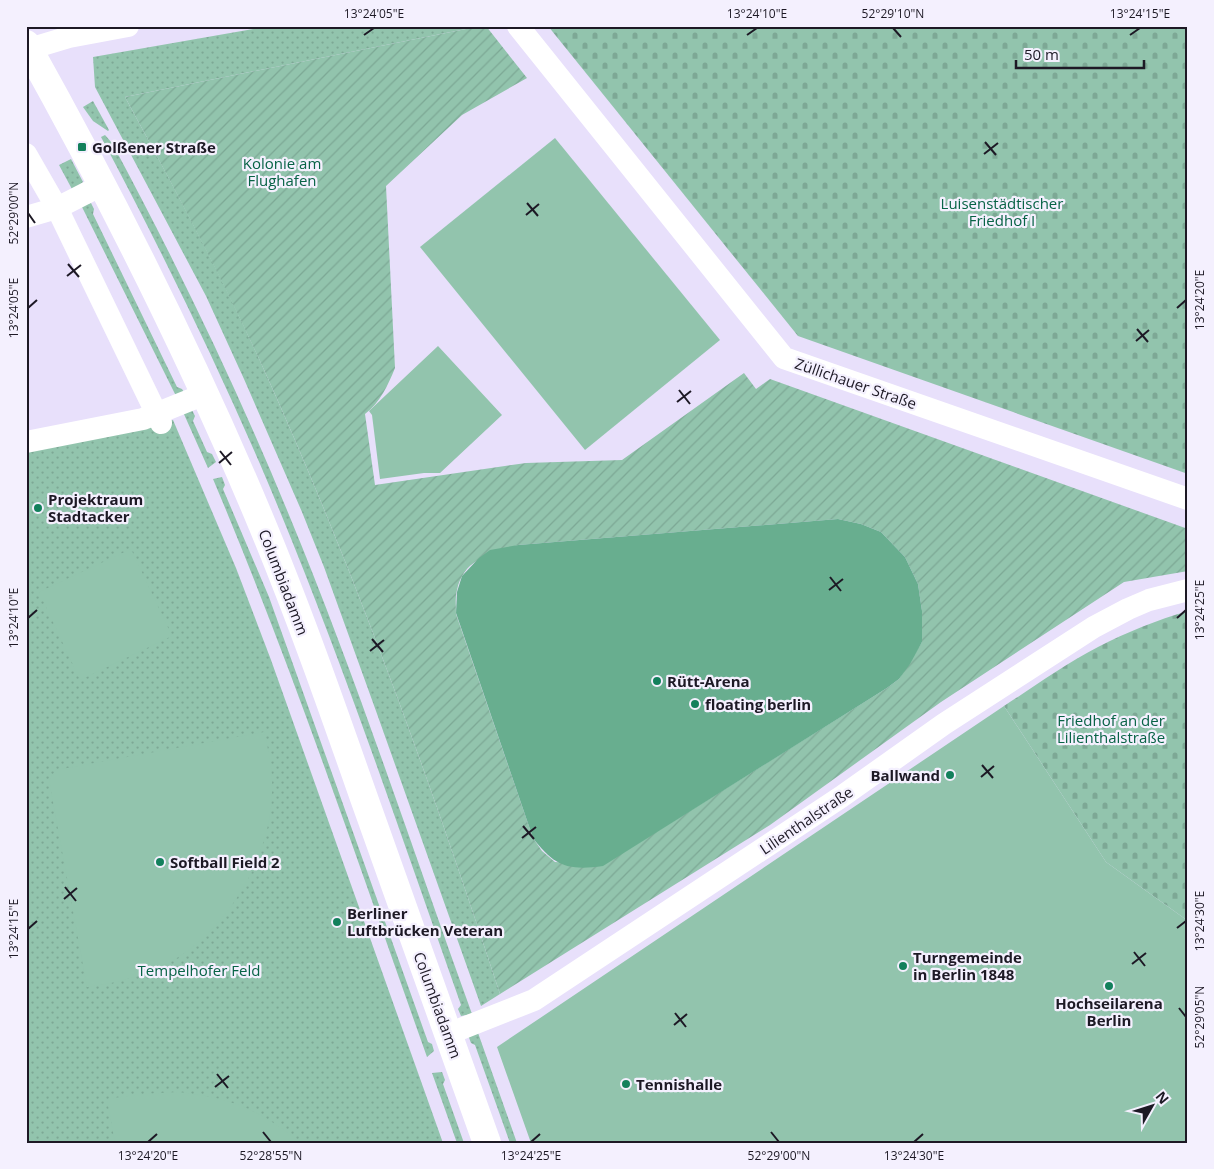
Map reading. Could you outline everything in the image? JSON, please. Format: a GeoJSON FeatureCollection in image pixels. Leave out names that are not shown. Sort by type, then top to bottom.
{"type":"FeatureCollection","features":[{"type":"Feature","properties":{"kind":"main road","name":"Columbiadamm"},"geometry":{"type":"LineString","coordinates":[[28,47],[165,308],[256,511],[290,594],[487,1143]]}},
{"type":"Feature","properties":{"kind":"street"},"geometry":{"type":"LineString","coordinates":[[28,47],[128,26]]}},
{"type":"Feature","properties":{"kind":"street","name":"Züllichauer Straße"},"geometry":{"type":"LineString","coordinates":[[518,26],[784,358],[1188,499]]}},
{"type":"Feature","properties":{"kind":"street"},"geometry":{"type":"LineString","coordinates":[[26,154],[58,208],[159,419]]}},
{"type":"Feature","properties":{"kind":"street"},"geometry":{"type":"LineString","coordinates":[[26,217],[58,208],[102,185]]}},
{"type":"Feature","properties":{"kind":"street"},"geometry":{"type":"LineString","coordinates":[[26,442],[143,419],[159,419],[205,394]]}},
{"type":"Feature","properties":{"kind":"street","name":"Lilienthalstraße"},"geometry":{"type":"LineString","coordinates":[[448,1034],[534,1000],[842,797],[944,724],[1094,627],[1149,600],[1188,590]]}},
{"type":"Feature","properties":{"kind":"green space"},"geometry":{"type":"Polygon","coordinates":[[[271,26],[481,26],[125,97],[198,233],[249,337],[298,448],[361,602],[447,836],[500,994],[481,1006],[324,567],[302,512],[206,296],[95,87],[93,57],[271,26]]]}},
{"type":"Feature","properties":{"kind":"green space","name":"Kolonie am Flughafen"},"geometry":{"type":"Polygon","coordinates":[[[481,26],[486,26],[527,78],[462,115],[386,186],[395,368],[379,399],[365,414],[375,485],[526,463],[622,460],[744,373],[756,389],[770,379],[1188,529],[1188,571],[1124,582],[941,702],[770,825],[500,994],[447,836],[391,680],[298,448],[232,302],[125,97],[481,26]],[[838,519],[518,545],[498,551],[472,564],[461,579],[457,590],[456,614],[533,838],[542,851],[555,862],[603,865],[899,679],[922,642],[922,611],[918,584],[905,557],[881,532],[861,524],[838,519]]]}},
{"type":"Feature","properties":{"kind":"green space","name":"Luisenstädtischer Friedhof I"},"geometry":{"type":"Polygon","coordinates":[[[548,26],[1188,26],[1188,474],[798,336],[548,26]]]}},
{"type":"Feature","properties":{"kind":"green space"},"geometry":{"type":"Polygon","coordinates":[[[93,101],[108,131],[93,121],[83,107],[93,101]]]}},
{"type":"Feature","properties":{"kind":"green space"},"geometry":{"type":"Polygon","coordinates":[[[105,135],[112,143],[183,280],[249,420],[289,515],[361,701],[472,1014],[461,1016],[458,1009],[461,1005],[389,801],[340,665],[288,531],[242,422],[204,340],[101,137],[105,135]]]}},
{"type":"Feature","properties":{"kind":"green space"},"geometry":{"type":"Polygon","coordinates":[[[555,138],[720,340],[585,450],[420,247],[555,138]]]}},
{"type":"Feature","properties":{"kind":"green space"},"geometry":{"type":"Polygon","coordinates":[[[71,159],[83,182],[73,191],[59,165],[71,159]]]}},
{"type":"Feature","properties":{"kind":"green space"},"geometry":{"type":"Polygon","coordinates":[[[91,203],[94,209],[93,214],[177,387],[184,392],[177,398],[81,205],[91,203]]]}},
{"type":"Feature","properties":{"kind":"green space"},"geometry":{"type":"Polygon","coordinates":[[[438,346],[502,415],[440,473],[424,473],[380,479],[372,415],[369,411],[438,346]]]}},
{"type":"Feature","properties":{"kind":"green space"},"geometry":{"type":"Polygon","coordinates":[[[192,410],[195,416],[193,421],[207,452],[212,454],[216,462],[208,468],[183,412],[192,410]]]}},
{"type":"Feature","properties":{"kind":"green space","name":"Tempelhofer Feld"},"geometry":{"type":"Polygon","coordinates":[[[173,420],[236,568],[271,660],[443,1143],[26,1143],[26,450],[173,420]]]}},
{"type":"Feature","properties":{"kind":"green space"},"geometry":{"type":"Polygon","coordinates":[[[222,477],[225,485],[223,489],[269,597],[428,1042],[432,1044],[434,1051],[427,1057],[298,694],[213,479],[222,477]]]}},
{"type":"Feature","properties":{"kind":"green space"},"geometry":{"type":"Polygon","coordinates":[[[131,549],[172,636],[80,680],[39,592],[131,549]]]}},
{"type":"Feature","properties":{"kind":"green space","name":"Friedhof an der Lilienthalstraße"},"geometry":{"type":"Polygon","coordinates":[[[1188,611],[1188,921],[1106,862],[1004,706],[1098,647],[1142,627],[1188,611]]]}},
{"type":"Feature","properties":{"kind":"green space","name":"Turngemeinde in Berlin 1848"},"geometry":{"type":"Polygon","coordinates":[[[1004,706],[1106,862],[1188,921],[1188,1143],[531,1143],[497,1047],[1004,706]]]}},
{"type":"Feature","properties":{"kind":"green space","name":"Softball Field 2"},"geometry":{"type":"Polygon","coordinates":[[[264,732],[272,777],[270,815],[256,862],[245,885],[231,906],[199,942],[170,962],[135,977],[87,987],[49,780],[56,770],[264,732]]]}},
{"type":"Feature","properties":{"kind":"green space"},"geometry":{"type":"Polygon","coordinates":[[[477,1030],[517,1143],[510,1143],[475,1045],[471,1043],[468,1035],[477,1030]]]}},
{"type":"Feature","properties":{"kind":"green space"},"geometry":{"type":"Polygon","coordinates":[[[442,1072],[445,1080],[443,1084],[464,1143],[457,1143],[432,1073],[442,1072]]]}},
{"type":"Feature","properties":{"kind":"green space"},"geometry":{"type":"Polygon","coordinates":[[[178,1092],[213,1097],[244,1107],[272,1122],[300,1143],[115,1143],[107,1099],[142,1094],[178,1092]]]}},
{"type":"Feature","properties":{"kind":"shaded area"},"geometry":{"type":"Polygon","coordinates":[[[838,519],[861,524],[881,532],[905,557],[918,584],[922,611],[922,642],[899,679],[603,866],[571,867],[548,855],[533,838],[456,613],[457,592],[462,576],[479,558],[490,550],[518,545],[838,519]]]}},
{"type":"Feature","properties":{"kind":"place","name":"Golßener Straße"},"geometry":{"type":"Point","coordinates":[82,147]}},
{"type":"Feature","properties":{"kind":"place","name":"Projektraum Stadtacker"},"geometry":{"type":"Point","coordinates":[38,508]}},
{"type":"Feature","properties":{"kind":"place","name":"Rütt-Arena"},"geometry":{"type":"Point","coordinates":[657,681]}},
{"type":"Feature","properties":{"kind":"place","name":"floating berlin"},"geometry":{"type":"Point","coordinates":[695,704]}},
{"type":"Feature","properties":{"kind":"place","name":"Ballwand"},"geometry":{"type":"Point","coordinates":[950,775]}},
{"type":"Feature","properties":{"kind":"place","name":"Softball Field 2"},"geometry":{"type":"Point","coordinates":[160,862]}},
{"type":"Feature","properties":{"kind":"place","name":"Berliner Luftbrücken Veteran"},"geometry":{"type":"Point","coordinates":[337,922]}},
{"type":"Feature","properties":{"kind":"place","name":"Turngemeinde in Berlin 1848"},"geometry":{"type":"Point","coordinates":[903,966]}},
{"type":"Feature","properties":{"kind":"place","name":"Hochseilarena Berlin"},"geometry":{"type":"Point","coordinates":[1109,986]}},
{"type":"Feature","properties":{"kind":"place","name":"Tennishalle"},"geometry":{"type":"Point","coordinates":[626,1084]}}]}
